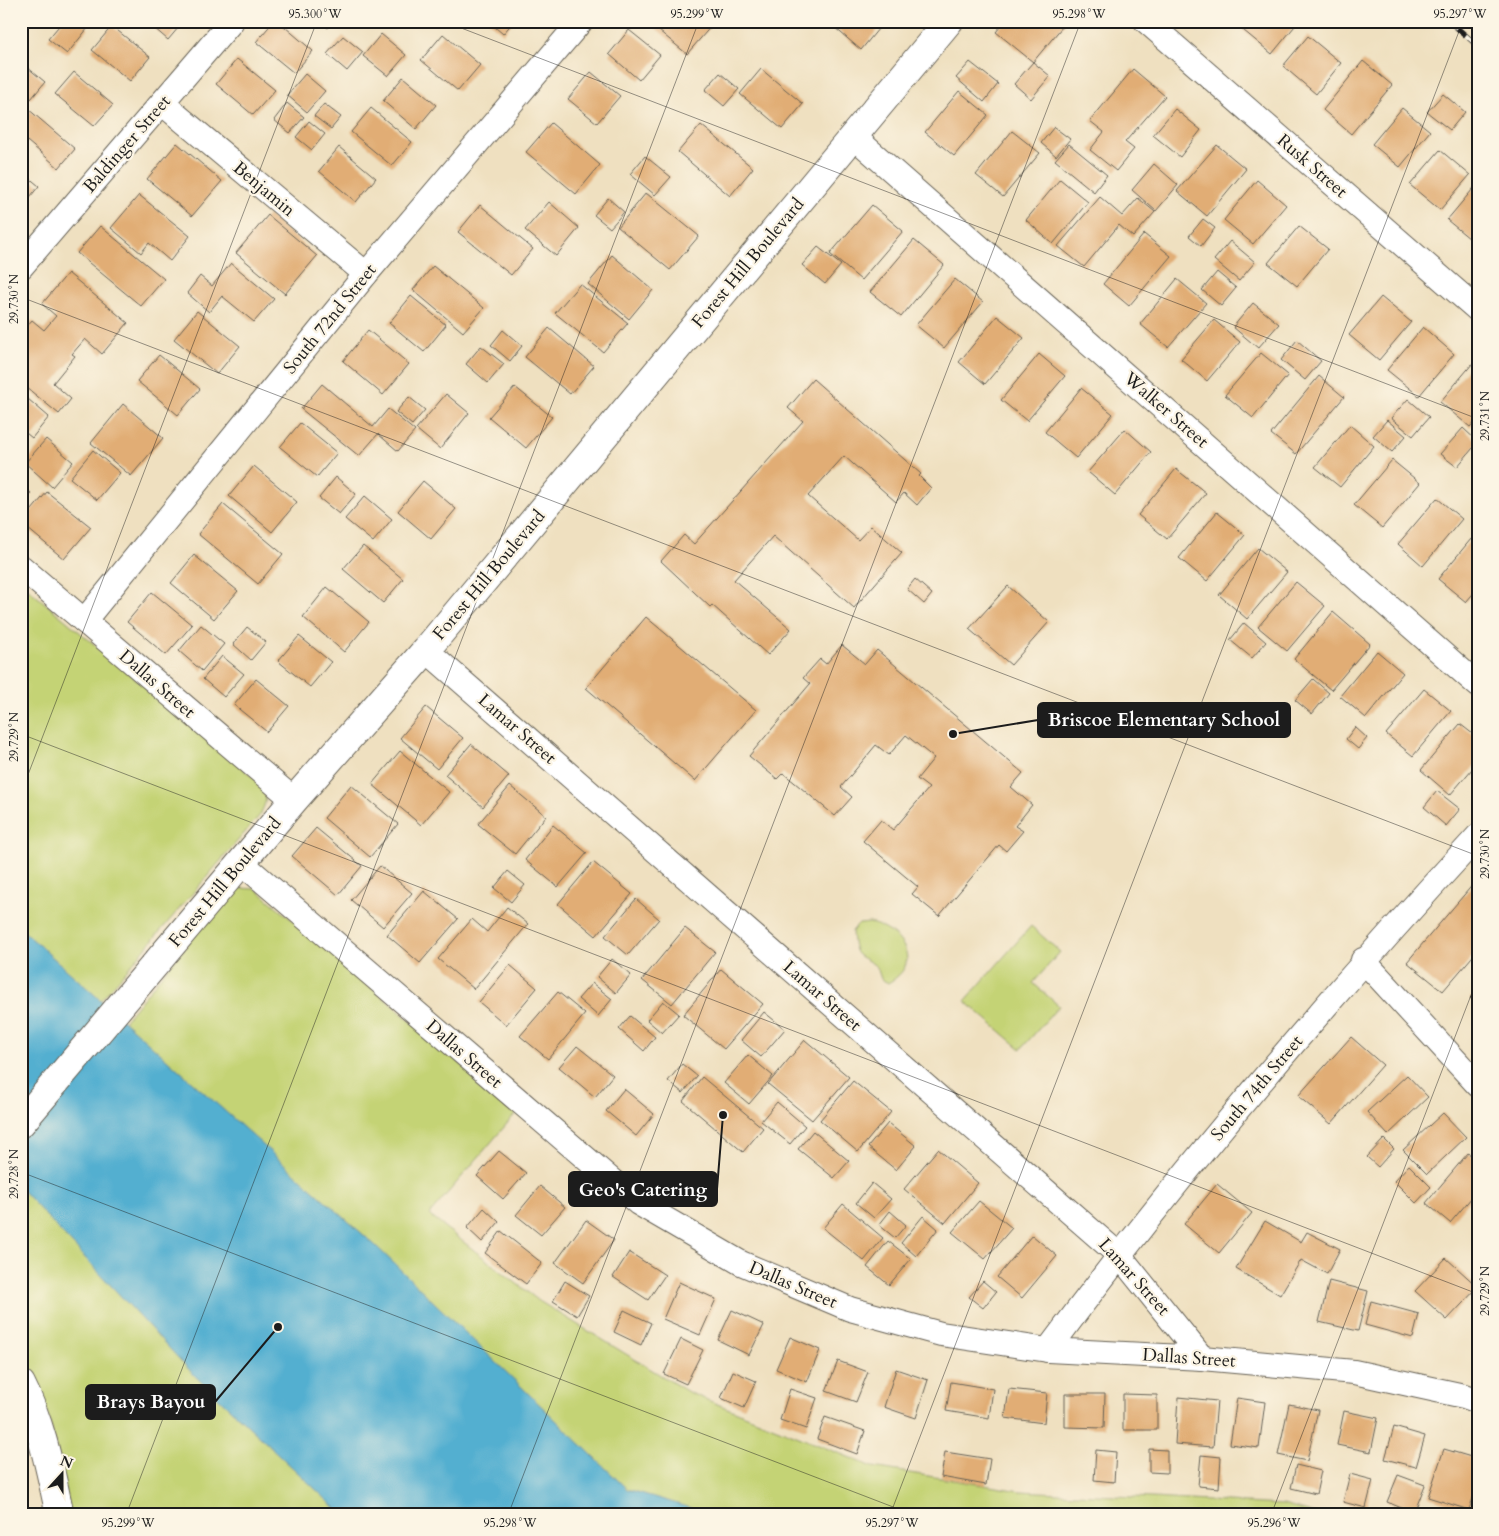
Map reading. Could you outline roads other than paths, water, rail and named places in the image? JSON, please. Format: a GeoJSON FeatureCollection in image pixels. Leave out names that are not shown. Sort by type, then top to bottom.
{"type":"FeatureCollection","features":[{"type":"Feature","properties":{"kind":"street","name":"Baldinger Street"},"geometry":{"type":"LineString","coordinates":[[21,267],[232,21]]}},
{"type":"Feature","properties":{"kind":"street","name":"South 72nd Street"},"geometry":{"type":"LineString","coordinates":[[84,621],[366,274],[581,21]]}},
{"type":"Feature","properties":{"kind":"street","name":"Forest Hill Boulevard"},"geometry":{"type":"LineString","coordinates":[[21,1123],[294,800],[426,650],[949,21]]}},
{"type":"Feature","properties":{"kind":"street","name":"Rusk Street"},"geometry":{"type":"LineString","coordinates":[[1146,21],[1478,310]]}},
{"type":"Feature","properties":{"kind":"street","name":"Benjamin"},"geometry":{"type":"LineString","coordinates":[[162,103],[366,274]]}},
{"type":"Feature","properties":{"kind":"street","name":"Walker Street"},"geometry":{"type":"LineString","coordinates":[[853,136],[1478,685]]}},
{"type":"Feature","properties":{"kind":"street","name":"Dallas Street"},"geometry":{"type":"LineString","coordinates":[[21,567],[294,800]]}},
{"type":"Feature","properties":{"kind":"street","name":"Lamar Street"},"geometry":{"type":"LineString","coordinates":[[426,650],[1118,1254],[1202,1358]]}},
{"type":"Feature","properties":{"kind":"street","name":"South 74th Street"},"geometry":{"type":"LineString","coordinates":[[1048,1350],[1118,1254],[1363,960],[1478,836]]}},
{"type":"Feature","properties":{"kind":"street","name":"Dallas Street"},"geometry":{"type":"LineString","coordinates":[[242,863],[638,1203],[741,1263],[850,1309],[941,1334],[1048,1350],[1202,1358],[1354,1372],[1464,1396],[1478,1401]]}},
{"type":"Feature","properties":{"kind":"street"},"geometry":{"type":"LineString","coordinates":[[1363,960],[1478,1085]]}},
{"type":"Feature","properties":{"kind":"street"},"geometry":{"type":"LineString","coordinates":[[21,1384],[32,1406],[45,1449],[60,1515]]}},
{"type":"Feature","properties":{"kind":"water"},"geometry":{"type":"Polygon","coordinates":[[[21,929],[376,1246],[627,1489],[715,1515],[343,1515],[195,1376],[21,1189],[21,929]]]}},
{"type":"Feature","properties":{"kind":"railway"},"geometry":{"type":"LineString","coordinates":[[1449,21],[1478,46]]}},
{"type":"Feature","properties":{"kind":"place","name":"Briscoe Elementary School"},"geometry":{"type":"Point","coordinates":[953,734]}},
{"type":"Feature","properties":{"kind":"place","name":"Geo's Catering"},"geometry":{"type":"Point","coordinates":[723,1115]}},
{"type":"Feature","properties":{"kind":"place","name":"Brays Bayou"},"geometry":{"type":"Point","coordinates":[278,1327]}}]}
